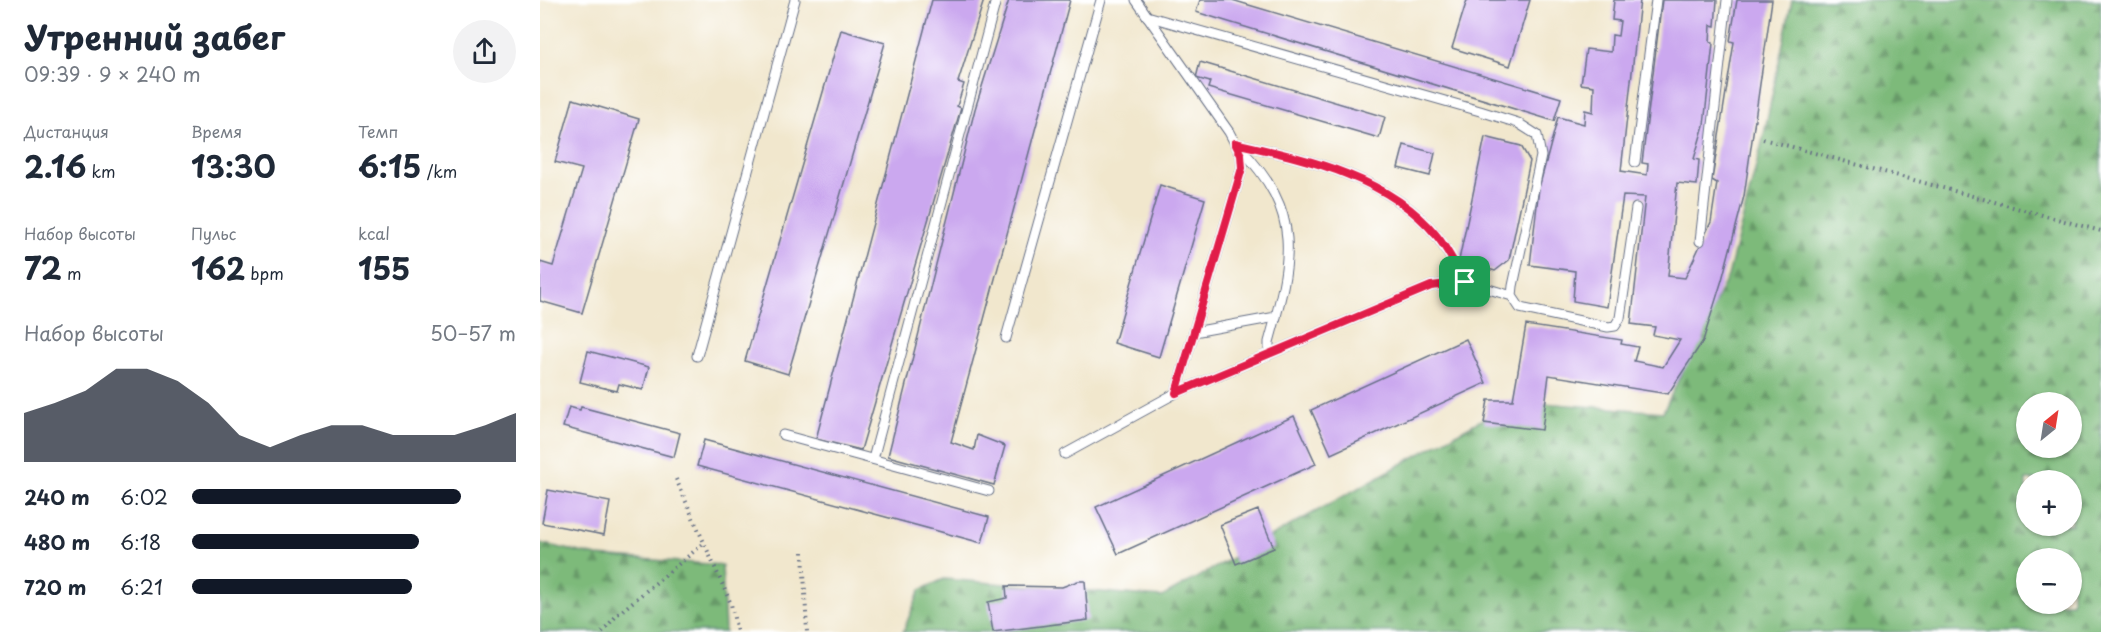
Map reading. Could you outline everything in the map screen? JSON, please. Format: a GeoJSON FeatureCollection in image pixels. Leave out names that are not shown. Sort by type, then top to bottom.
{"type":"FeatureCollection","features":[{"type":"Feature","properties":{"kind":"lane"},"geometry":{"type":"LineString","coordinates":[[697,356],[795,0]]}},
{"type":"Feature","properties":{"kind":"lane"},"geometry":{"type":"LineString","coordinates":[[873,459],[996,0]]}},
{"type":"Feature","properties":{"kind":"lane"},"geometry":{"type":"LineString","coordinates":[[1006,338],[1101,0]]}},
{"type":"Feature","properties":{"kind":"lane"},"geometry":{"type":"LineString","coordinates":[[1136,0],[1241,155],[1242,168],[1176,393]]}},
{"type":"Feature","properties":{"kind":"lane"},"geometry":{"type":"LineString","coordinates":[[1635,162],[1656,0]]}},
{"type":"Feature","properties":{"kind":"lane"},"geometry":{"type":"LineString","coordinates":[[1700,241],[1727,0]]}},
{"type":"Feature","properties":{"kind":"lane"},"geometry":{"type":"LineString","coordinates":[[1147,16],[1480,111],[1518,123],[1537,135],[1541,156],[1512,296],[1515,304],[1526,311],[1608,327],[1615,326],[1620,318],[1636,208]]}},
{"type":"Feature","properties":{"kind":"lane"},"geometry":{"type":"LineString","coordinates":[[1235,143],[1326,167],[1395,197],[1437,236],[1465,282]]}},
{"type":"Feature","properties":{"kind":"lane"},"geometry":{"type":"LineString","coordinates":[[1235,143],[1260,169],[1284,212],[1289,244],[1286,272],[1269,342],[1269,354]]}},
{"type":"Feature","properties":{"kind":"lane"},"geometry":{"type":"LineString","coordinates":[[1065,454],[1176,393],[1431,286],[1465,282],[1512,296]]}},
{"type":"Feature","properties":{"kind":"lane"},"geometry":{"type":"LineString","coordinates":[[1194,332],[1276,317]]}},
{"type":"Feature","properties":{"kind":"lane"},"geometry":{"type":"LineString","coordinates":[[783,435],[989,491]]}},
{"type":"Feature","properties":{"kind":"path"},"geometry":{"type":"LineString","coordinates":[[1763,139],[2101,231]]}},
{"type":"Feature","properties":{"kind":"path"},"geometry":{"type":"LineString","coordinates":[[676,479],[731,604],[738,632]]}},
{"type":"Feature","properties":{"kind":"path"},"geometry":{"type":"LineString","coordinates":[[602,632],[618,614],[703,544]]}},
{"type":"Feature","properties":{"kind":"path"},"geometry":{"type":"LineString","coordinates":[[803,552],[807,632]]}},
{"type":"Feature","properties":{"kind":"green space"},"geometry":{"type":"Polygon","coordinates":[[[1792,0],[2101,0],[2101,632],[903,632],[920,590],[944,579],[1162,597],[1515,401],[1663,412],[1728,276],[1763,139],[1792,0]]]}},
{"type":"Feature","properties":{"kind":"green space"},"geometry":{"type":"Polygon","coordinates":[[[540,543],[597,556],[722,565],[725,632],[540,632],[540,543]]]}},
{"type":"Feature","properties":{"kind":"building"},"geometry":{"type":"Polygon","coordinates":[[[932,0],[984,0],[958,82],[964,84],[957,106],[961,108],[861,450],[816,439],[932,0]]]}},
{"type":"Feature","properties":{"kind":"building"},"geometry":{"type":"Polygon","coordinates":[[[1009,0],[1070,0],[951,442],[974,450],[977,435],[1005,446],[994,485],[888,456],[975,109],[1009,0]]]}},
{"type":"Feature","properties":{"kind":"building"},"geometry":{"type":"Polygon","coordinates":[[[1200,0],[1232,0],[1561,98],[1554,121],[1196,12],[1200,0]]]}},
{"type":"Feature","properties":{"kind":"building"},"geometry":{"type":"Polygon","coordinates":[[[1467,0],[1530,0],[1510,66],[1452,48],[1467,0]]]}},
{"type":"Feature","properties":{"kind":"building"},"geometry":{"type":"Polygon","coordinates":[[[1614,0],[1640,0],[1621,171],[1647,175],[1648,164],[1642,163],[1662,0],[1717,0],[1715,26],[1711,25],[1710,42],[1713,43],[1704,125],[1694,159],[1699,160],[1697,185],[1677,183],[1668,276],[1685,278],[1711,222],[1717,183],[1712,180],[1734,42],[1730,41],[1737,0],[1772,0],[1744,196],[1722,280],[1703,341],[1668,394],[1549,375],[1542,430],[1484,423],[1488,400],[1513,400],[1526,325],[1622,340],[1621,344],[1638,347],[1634,361],[1663,367],[1680,340],[1653,335],[1655,327],[1631,324],[1645,197],[1623,196],[1607,307],[1573,301],[1575,271],[1530,265],[1539,188],[1558,117],[1584,124],[1585,110],[1593,112],[1594,86],[1581,84],[1586,49],[1611,52],[1612,35],[1618,36],[1620,21],[1612,20],[1614,0]]]}},
{"type":"Feature","properties":{"kind":"building"},"geometry":{"type":"Polygon","coordinates":[[[841,30],[885,43],[788,374],[745,361],[841,30]]]}},
{"type":"Feature","properties":{"kind":"building"},"geometry":{"type":"Polygon","coordinates":[[[1200,62],[1385,117],[1379,138],[1208,88],[1210,82],[1196,78],[1200,62]]]}},
{"type":"Feature","properties":{"kind":"building"},"geometry":{"type":"Polygon","coordinates":[[[573,99],[639,119],[582,313],[540,301],[540,262],[553,266],[582,169],[555,162],[573,99]]]}},
{"type":"Feature","properties":{"kind":"building"},"geometry":{"type":"Polygon","coordinates":[[[1485,137],[1521,146],[1530,161],[1509,260],[1495,271],[1459,260],[1485,137]]]}},
{"type":"Feature","properties":{"kind":"building"},"geometry":{"type":"Polygon","coordinates":[[[1404,145],[1435,153],[1430,176],[1398,168],[1404,145]]]}},
{"type":"Feature","properties":{"kind":"building"},"geometry":{"type":"Polygon","coordinates":[[[1160,185],[1205,199],[1159,357],[1114,343],[1160,185]]]}},
{"type":"Feature","properties":{"kind":"building"},"geometry":{"type":"Polygon","coordinates":[[[1466,339],[1486,383],[1331,454],[1311,410],[1466,339]]]}},
{"type":"Feature","properties":{"kind":"building"},"geometry":{"type":"Polygon","coordinates":[[[588,351],[649,367],[643,390],[619,384],[617,391],[580,382],[588,351]]]}},
{"type":"Feature","properties":{"kind":"building"},"geometry":{"type":"Polygon","coordinates":[[[569,407],[580,410],[581,407],[680,433],[674,457],[563,427],[569,407]]]}},
{"type":"Feature","properties":{"kind":"building"},"geometry":{"type":"Polygon","coordinates":[[[1294,416],[1316,464],[1118,554],[1096,507],[1294,416]]]}},
{"type":"Feature","properties":{"kind":"building"},"geometry":{"type":"Polygon","coordinates":[[[704,440],[989,517],[982,543],[697,466],[704,440]]]}},
{"type":"Feature","properties":{"kind":"building"},"geometry":{"type":"Polygon","coordinates":[[[548,490],[610,502],[604,535],[542,523],[548,490]]]}},
{"type":"Feature","properties":{"kind":"building"},"geometry":{"type":"Polygon","coordinates":[[[1258,510],[1274,548],[1236,564],[1220,525],[1258,510]]]}},
{"type":"Feature","properties":{"kind":"building"},"geometry":{"type":"Polygon","coordinates":[[[1085,581],[1088,620],[993,632],[988,602],[1007,598],[1006,586],[1062,587],[1085,581]]]}},
{"type":"Feature","properties":{"kind":"route"},"geometry":{"type":"LineString","coordinates":[[1235,143],[1326,167],[1366,182],[1395,197],[1437,236],[1465,282],[1447,282],[1431,286],[1176,393],[1242,168],[1241,155],[1235,143]]}}]}
